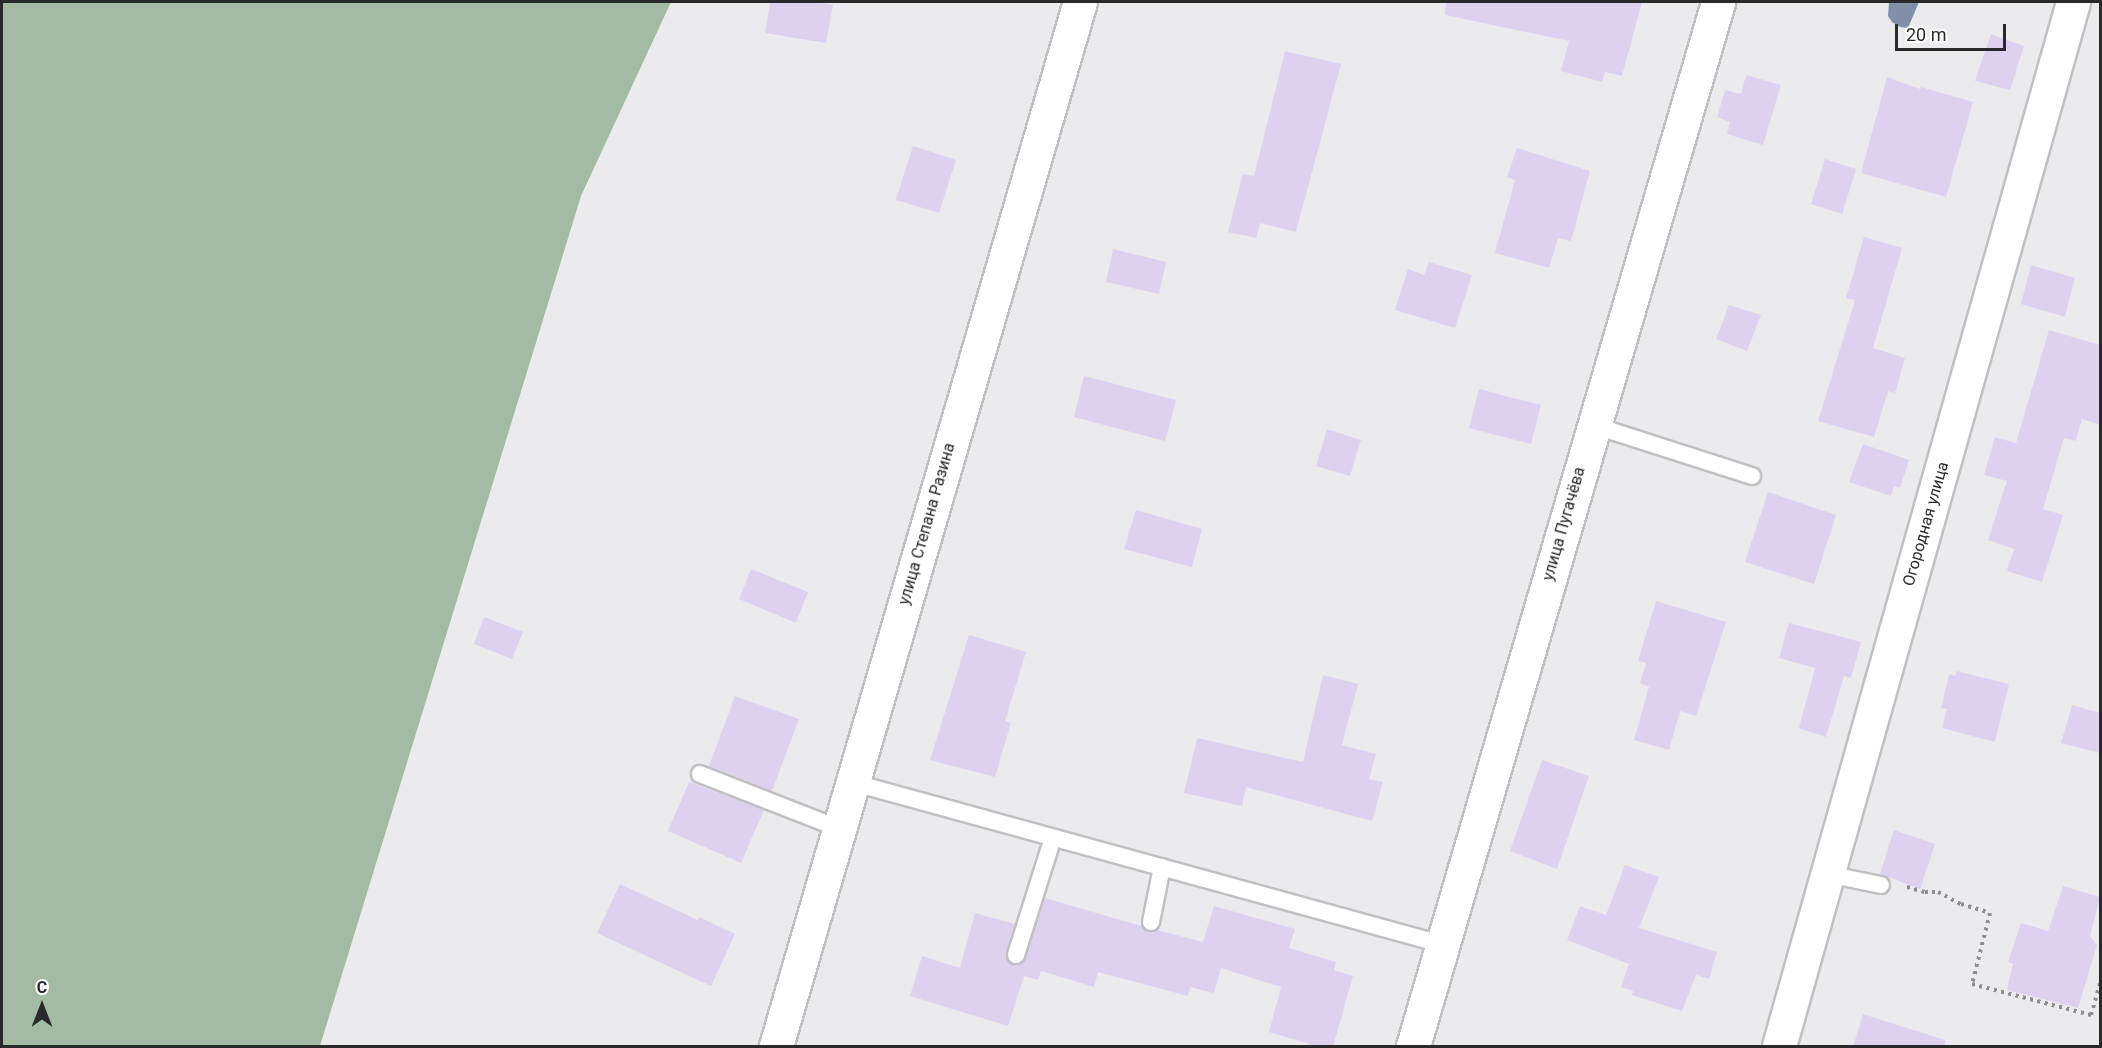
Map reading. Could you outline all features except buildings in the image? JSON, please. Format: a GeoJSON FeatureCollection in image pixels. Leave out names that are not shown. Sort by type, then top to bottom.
{"type":"FeatureCollection","features":[{"type":"Feature","properties":{"kind":"street","name":"улица Степана Разина"},"geometry":{"type":"LineString","coordinates":[[776,1047],[851,782],[1080,2]]}},
{"type":"Feature","properties":{"kind":"street","name":"улица Пугачёва"},"geometry":{"type":"LineString","coordinates":[[1413,1047],[1441,944],[1718,2]]}},
{"type":"Feature","properties":{"kind":"street","name":"Огородная улица"},"geometry":{"type":"LineString","coordinates":[[1779,1047],[2073,2]]}},
{"type":"Feature","properties":{"kind":"lane"},"geometry":{"type":"LineString","coordinates":[[1593,425],[1752,476]]}},
{"type":"Feature","properties":{"kind":"lane"},"geometry":{"type":"LineString","coordinates":[[700,774],[838,828]]}},
{"type":"Feature","properties":{"kind":"lane"},"geometry":{"type":"LineString","coordinates":[[851,782],[1441,944]]}},
{"type":"Feature","properties":{"kind":"lane"},"geometry":{"type":"LineString","coordinates":[[1016,955],[1053,838]]}},
{"type":"Feature","properties":{"kind":"lane"},"geometry":{"type":"LineString","coordinates":[[1150,922],[1162,867]]}},
{"type":"Feature","properties":{"kind":"lane"},"geometry":{"type":"LineString","coordinates":[[1827,874],[1881,885]]}},
{"type":"Feature","properties":{"kind":"path"},"geometry":{"type":"LineString","coordinates":[[1881,885],[1882,880],[1925,892],[1938,891],[1961,904],[1990,913],[1972,984],[2091,1015],[2100,983]]}},
{"type":"Feature","properties":{"kind":"green space"},"geometry":{"type":"Polygon","coordinates":[[[2,2],[671,2],[581,196],[320,1046],[2,1046],[2,2]]]}},
{"type":"Feature","properties":{"kind":"water"},"geometry":{"type":"Polygon","coordinates":[[[1889,2],[1919,2],[1908,28],[1900,27],[1892,22],[1888,16],[1889,2]]]}}]}
